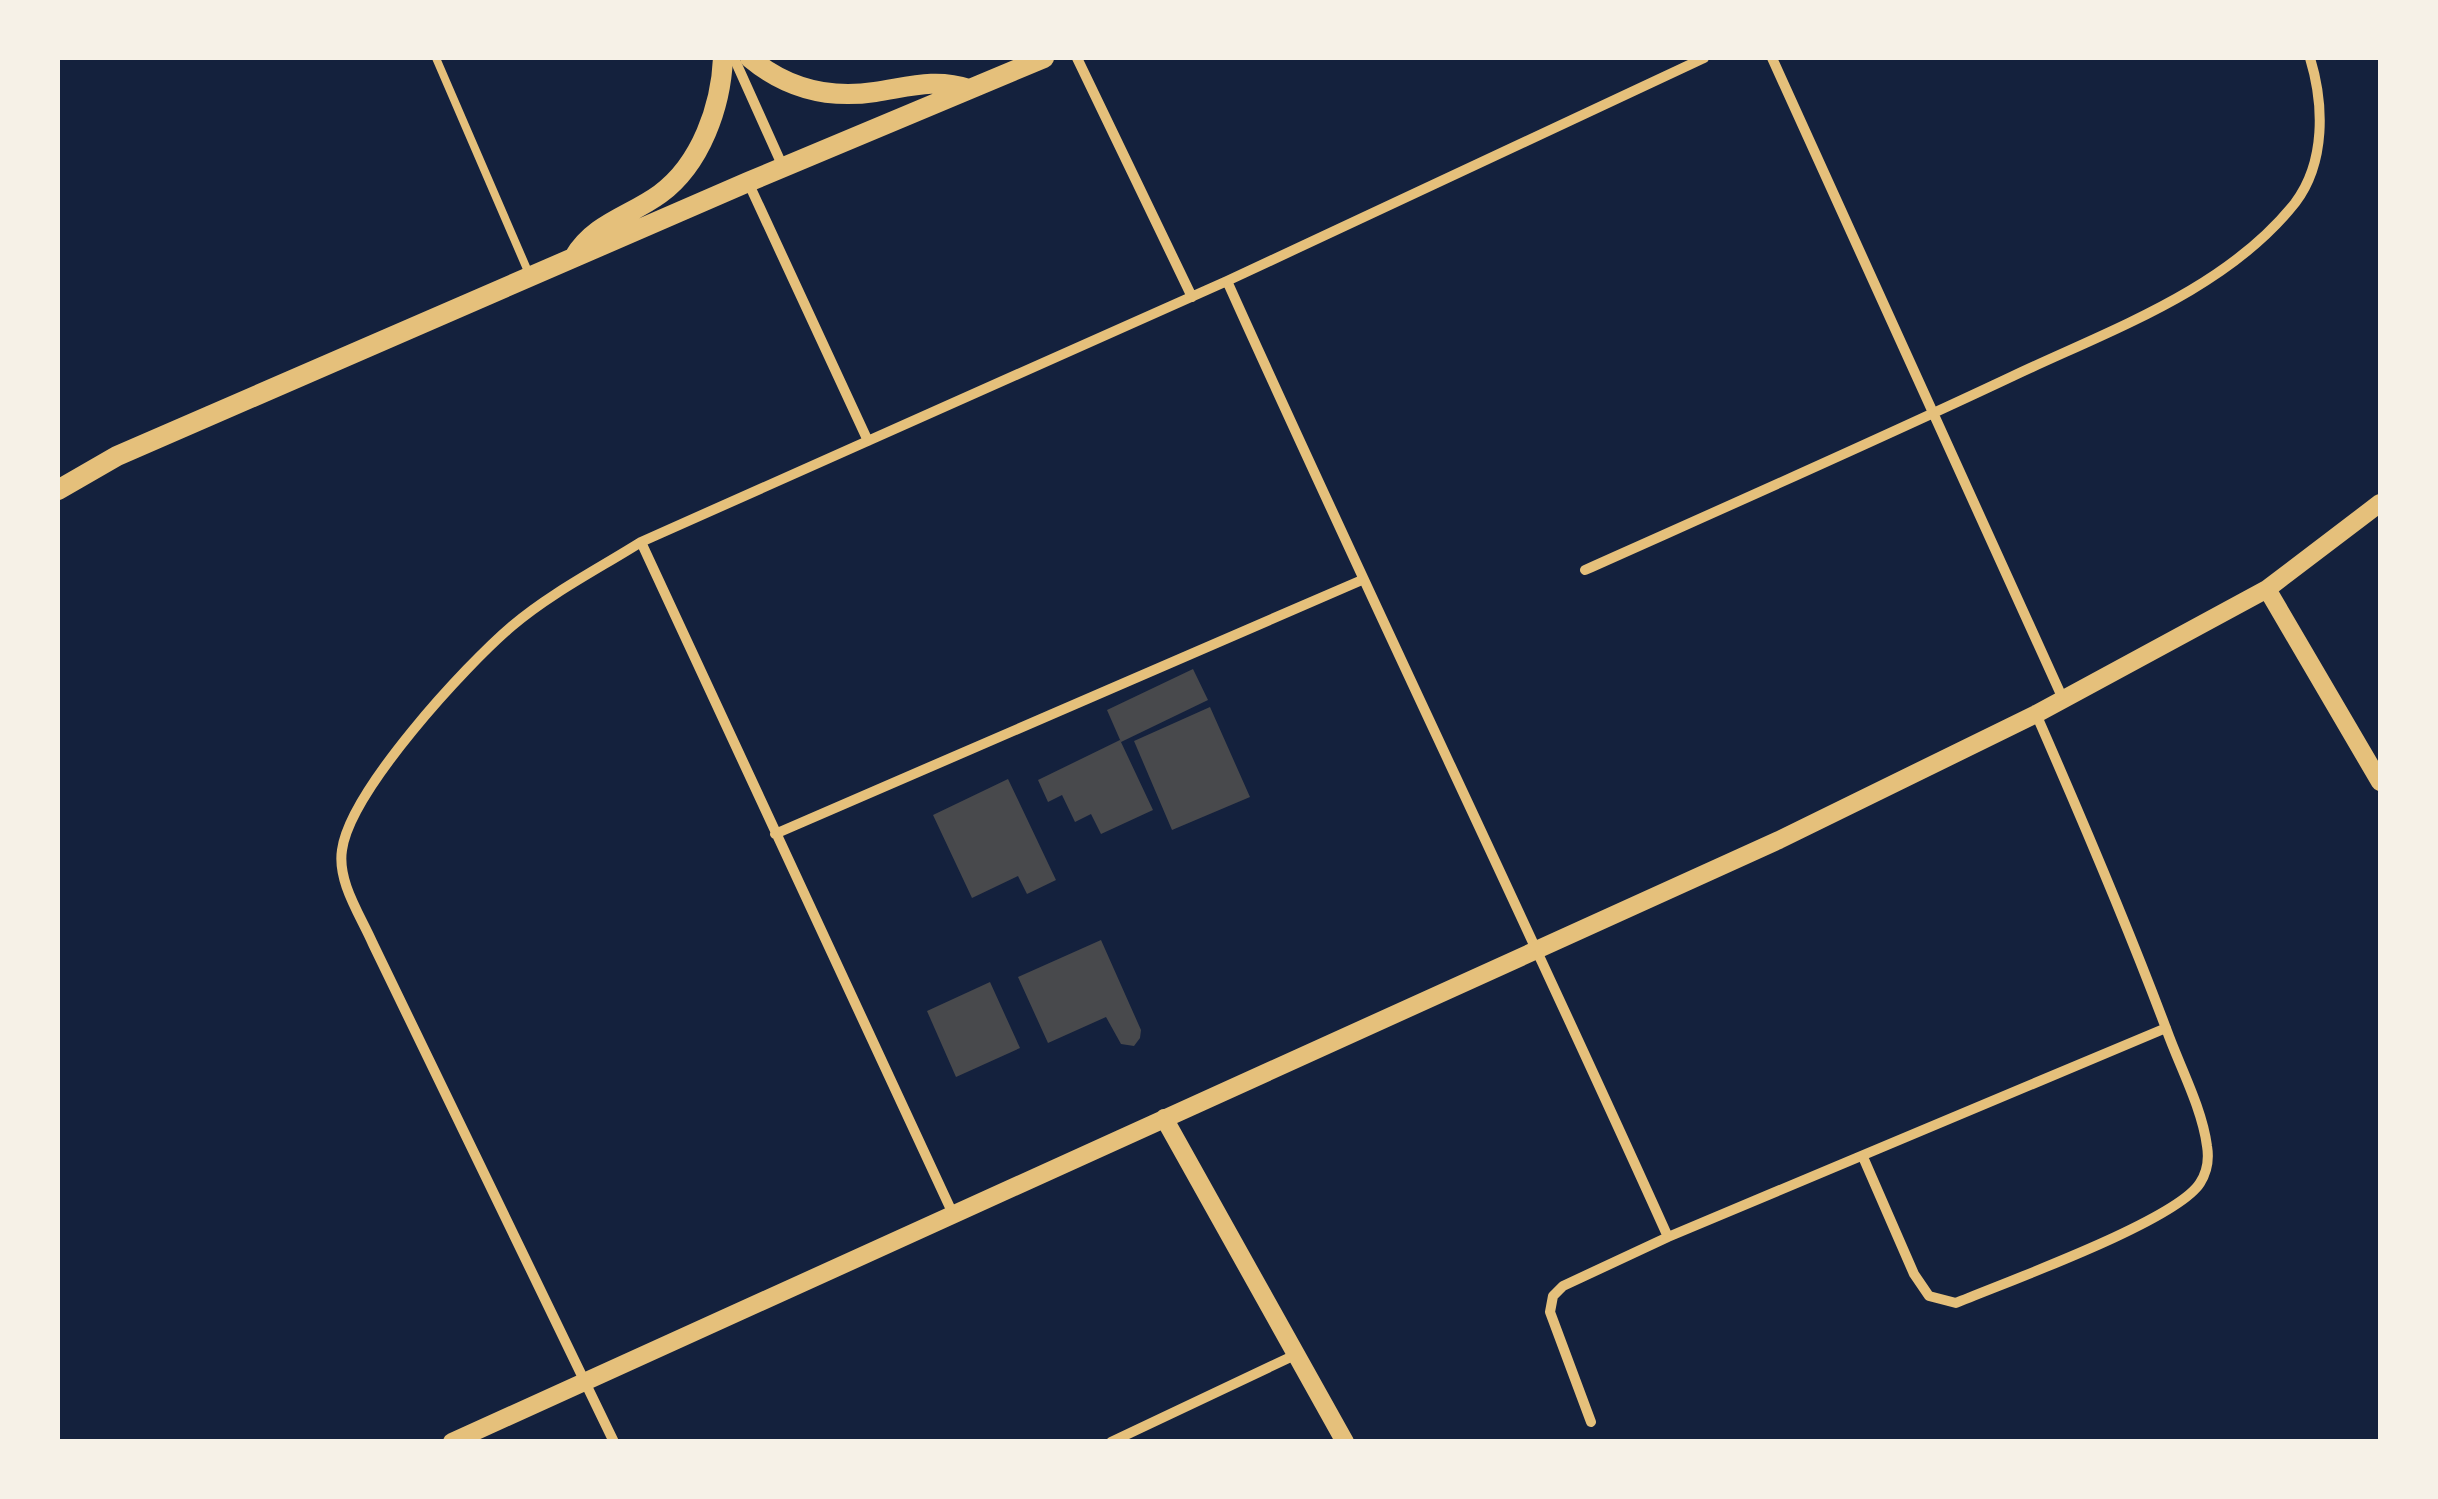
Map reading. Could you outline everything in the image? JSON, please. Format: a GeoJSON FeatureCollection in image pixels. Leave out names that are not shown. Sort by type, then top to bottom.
{"type":"FeatureCollection","features":[{"type":"Feature","properties":{"kind":"main road"},"geometry":{"type":"LineString","coordinates":[[574,257],[590,236],[661,193],[692,157],[714,114],[723,58]]}},
{"type":"Feature","properties":{"kind":"main road"},"geometry":{"type":"LineString","coordinates":[[750,58],[768,73],[814,91],[873,92],[939,82],[969,88]]}},
{"type":"Feature","properties":{"kind":"main road"},"geometry":{"type":"LineString","coordinates":[[58,490],[117,456],[783,166],[1044,58]]}},
{"type":"Feature","properties":{"kind":"street"},"geometry":{"type":"LineString","coordinates":[[734,58],[783,166]]}},
{"type":"Feature","properties":{"kind":"street"},"geometry":{"type":"LineString","coordinates":[[1077,58],[1192,297]]}},
{"type":"Feature","properties":{"kind":"street"},"geometry":{"type":"LineString","coordinates":[[614,1442],[342,876],[341,852],[360,800],[445,694],[511,626],[641,542],[1192,297],[1704,58]]}},
{"type":"Feature","properties":{"kind":"street"},"geometry":{"type":"LineString","coordinates":[[1772,58],[2063,700]]}},
{"type":"Feature","properties":{"kind":"street"},"geometry":{"type":"LineString","coordinates":[[1585,570],[2184,295],[2260,240],[2297,200],[2315,160],[2321,123],[2310,58]]}},
{"type":"Feature","properties":{"kind":"street"},"geometry":{"type":"LineString","coordinates":[[748,182],[868,441]]}},
{"type":"Feature","properties":{"kind":"street"},"geometry":{"type":"LineString","coordinates":[[1227,281],[1362,580],[1538,947],[1668,1237]]}},
{"type":"Feature","properties":{"kind":"street"},"geometry":{"type":"LineString","coordinates":[[452,1442],[1780,840],[2036,714],[2266,589],[2380,503]]}},
{"type":"Feature","properties":{"kind":"street"},"geometry":{"type":"LineString","coordinates":[[641,542],[952,1214]]}},
{"type":"Feature","properties":{"kind":"street"},"geometry":{"type":"LineString","coordinates":[[775,834],[1362,580]]}},
{"type":"Feature","properties":{"kind":"street"},"geometry":{"type":"LineString","coordinates":[[2266,589],[2380,782]]}},
{"type":"Feature","properties":{"kind":"street"},"geometry":{"type":"LineString","coordinates":[[1863,1157],[1914,1274],[1928,1296],[1956,1303],[2154,1218],[2188,1198],[2202,1180],[2207,1145],[2166,1028],[2129,928],[2036,714]]}},
{"type":"Feature","properties":{"kind":"street"},"geometry":{"type":"LineString","coordinates":[[1591,1422],[1550,1312],[1553,1296],[1563,1286],[1668,1237],[2166,1028]]}},
{"type":"Feature","properties":{"kind":"street"},"geometry":{"type":"LineString","coordinates":[[1164,1118],[1345,1442]]}},
{"type":"Feature","properties":{"kind":"street"},"geometry":{"type":"LineString","coordinates":[[1111,1442],[1294,1354]]}},
{"type":"Feature","properties":{"kind":"lane"},"geometry":{"type":"LineString","coordinates":[[436,58],[530,276]]}},
{"type":"Feature","properties":{"kind":"building"},"geometry":{"type":"Polygon","coordinates":[[[1193,669],[1208,700],[1121,742],[1107,710],[1193,669]]]}},
{"type":"Feature","properties":{"kind":"building"},"geometry":{"type":"Polygon","coordinates":[[[1210,707],[1250,797],[1172,830],[1134,741],[1210,707]]]}},
{"type":"Feature","properties":{"kind":"building"},"geometry":{"type":"Polygon","coordinates":[[[1120,740],[1153,810],[1101,834],[1091,814],[1075,822],[1062,795],[1048,802],[1038,780],[1120,740]]]}},
{"type":"Feature","properties":{"kind":"building"},"geometry":{"type":"Polygon","coordinates":[[[1008,779],[1056,880],[1027,894],[1018,876],[972,898],[933,815],[1008,779]]]}},
{"type":"Feature","properties":{"kind":"building"},"geometry":{"type":"Polygon","coordinates":[[[1101,940],[1141,1030],[1140,1038],[1134,1046],[1121,1044],[1106,1017],[1048,1043],[1018,977],[1101,940]]]}},
{"type":"Feature","properties":{"kind":"building"},"geometry":{"type":"Polygon","coordinates":[[[990,982],[1020,1048],[956,1077],[927,1011],[990,982]]]}}]}
